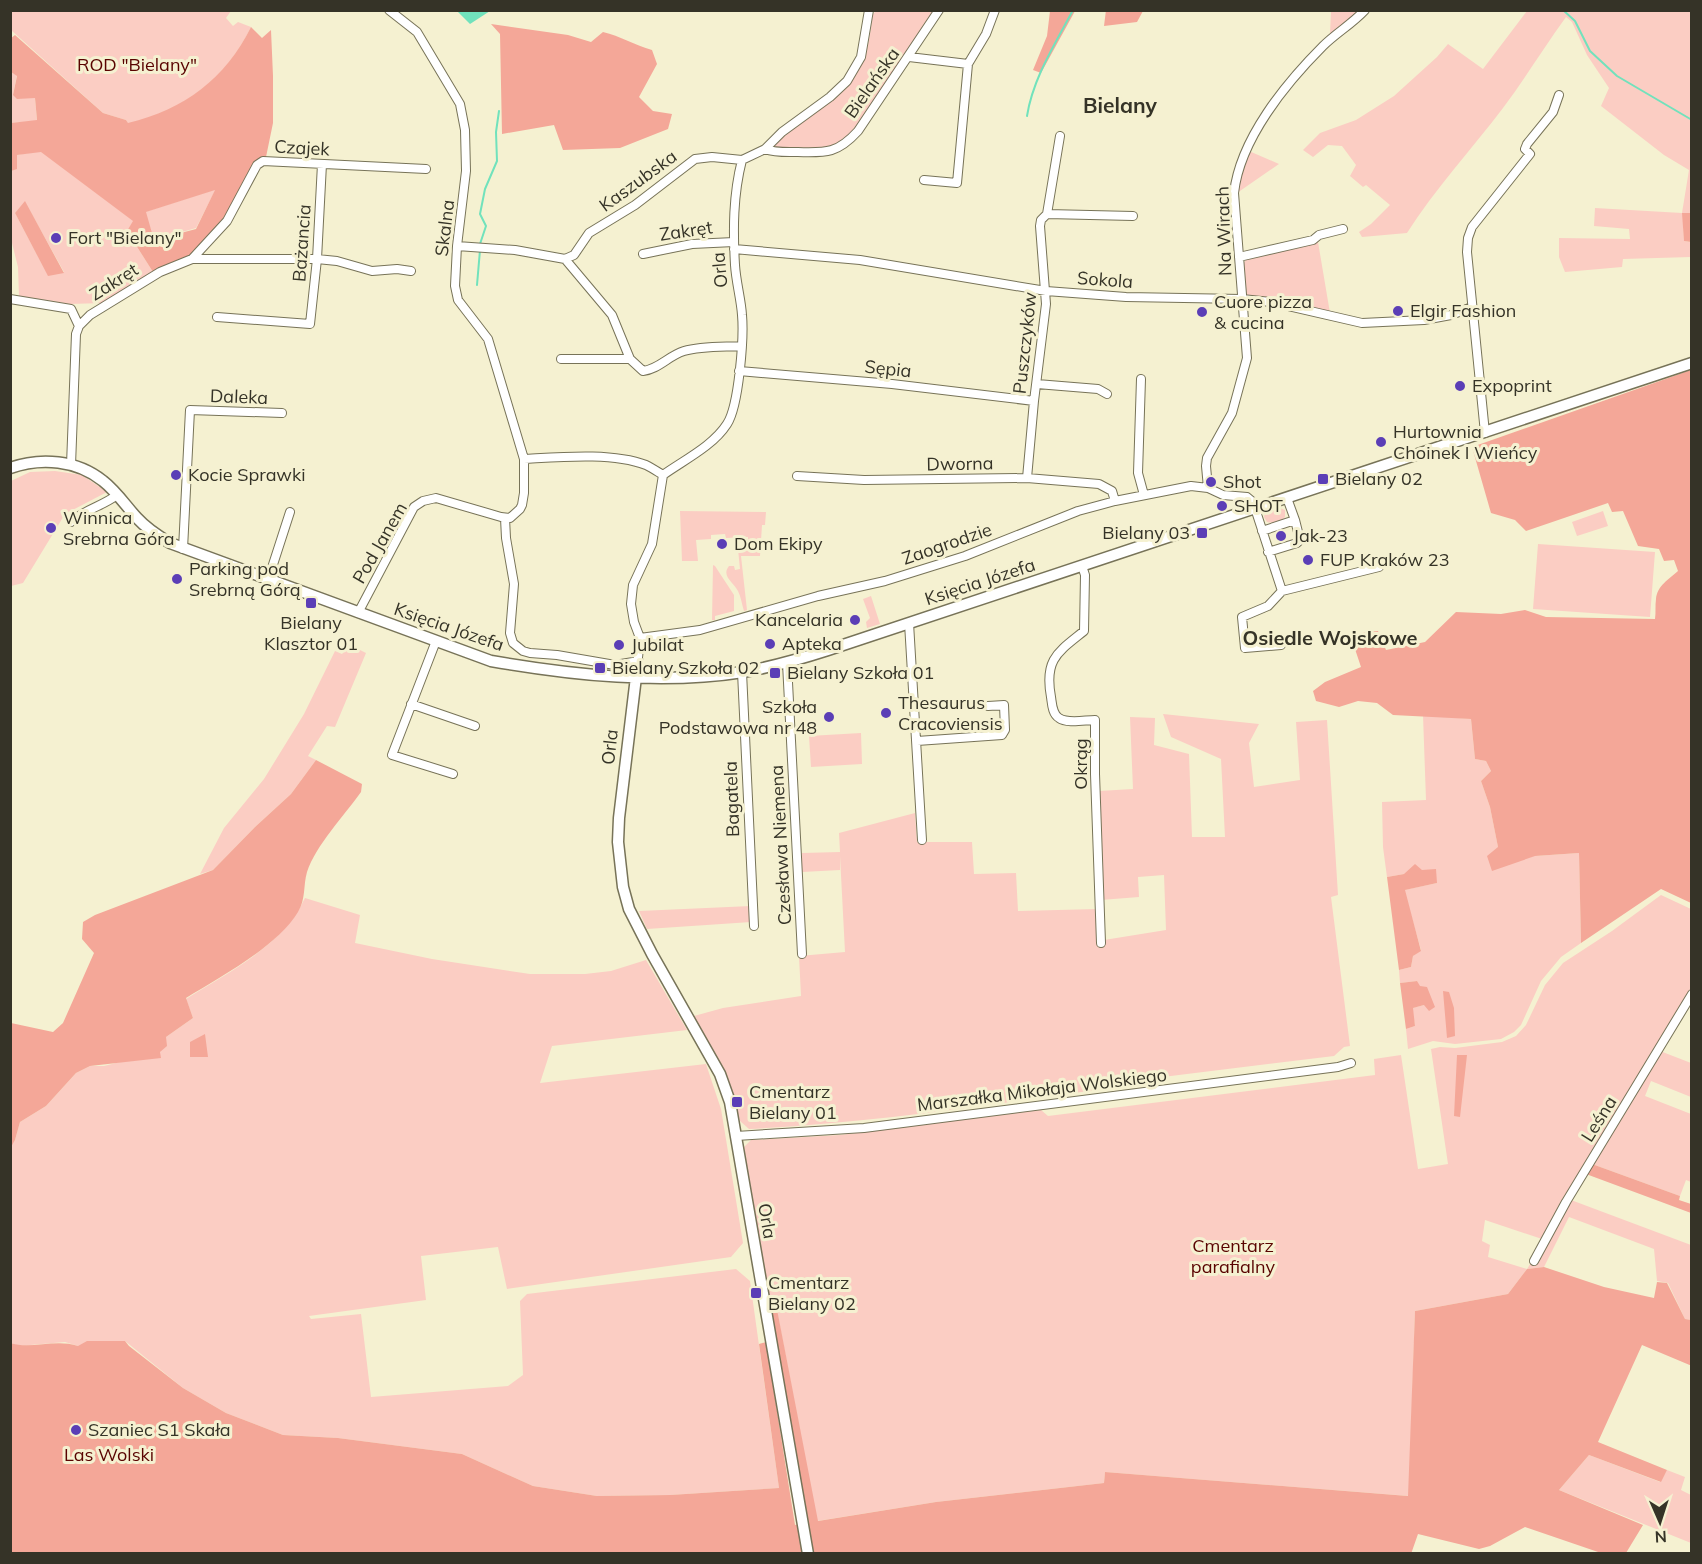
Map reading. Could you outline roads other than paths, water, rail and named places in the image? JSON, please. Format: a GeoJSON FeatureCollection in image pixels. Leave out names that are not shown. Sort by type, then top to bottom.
{"type":"FeatureCollection","features":[{"type":"Feature","properties":{"kind":"street","name":"Skalna"},"geometry":{"type":"LineString","coordinates":[[389,10],[412,27],[421,38],[460,104],[463,115],[466,171],[457,246],[455,281],[458,300],[488,339],[524,459]]}},
{"type":"Feature","properties":{"kind":"street"},"geometry":{"type":"LineString","coordinates":[[742,160],[765,149],[782,132],[813,111],[847,81],[861,57],[869,10]]}},
{"type":"Feature","properties":{"kind":"street","name":"Bielańska"},"geometry":{"type":"LineString","coordinates":[[765,149],[773,152],[816,154],[829,152],[846,144],[858,131],[939,10]]}},
{"type":"Feature","properties":{"kind":"street"},"geometry":{"type":"LineString","coordinates":[[924,180],[957,183],[968,64],[986,34],[995,10]]}},
{"type":"Feature","properties":{"kind":"street","name":"Na Wirach"},"geometry":{"type":"LineString","coordinates":[[1208,488],[1206,466],[1208,458],[1232,413],[1246,367],[1246,336],[1234,193],[1235,180],[1270,105],[1324,45],[1365,10]]}},
{"type":"Feature","properties":{"kind":"street"},"geometry":{"type":"LineString","coordinates":[[909,57],[968,64]]}},
{"type":"Feature","properties":{"kind":"street"},"geometry":{"type":"LineString","coordinates":[[1485,433],[1467,252],[1468,238],[1472,227],[1530,154],[1525,149],[1527,144],[1553,112],[1560,95]]}},
{"type":"Feature","properties":{"kind":"street","name":"Puszczyków"},"geometry":{"type":"LineString","coordinates":[[1027,478],[1046,291],[1040,226],[1041,220],[1047,214],[1060,136]]}},
{"type":"Feature","properties":{"kind":"street","name":"Kaszubska"},"geometry":{"type":"LineString","coordinates":[[565,259],[574,255],[589,233],[635,205],[695,159],[712,157],[742,160]]}},
{"type":"Feature","properties":{"kind":"street","name":"Orla"},"geometry":{"type":"LineString","coordinates":[[742,160],[736,183],[734,245],[742,317],[734,408],[727,423],[714,439],[663,475],[652,544],[633,585],[634,622],[640,638],[639,661],[618,842],[623,887],[629,909],[720,1074],[730,1101],[808,1554]]}},
{"type":"Feature","properties":{"kind":"street","name":"Czajek"},"geometry":{"type":"LineString","coordinates":[[192,259],[227,221],[257,165],[263,161],[426,169]]}},
{"type":"Feature","properties":{"kind":"street","name":"Bażancia"},"geometry":{"type":"LineString","coordinates":[[217,317],[310,324],[317,259],[322,164]]}},
{"type":"Feature","properties":{"kind":"street"},"geometry":{"type":"LineString","coordinates":[[1047,214],[1133,216]]}},
{"type":"Feature","properties":{"kind":"street"},"geometry":{"type":"LineString","coordinates":[[1239,256],[1313,240],[1319,235],[1344,229]]}},
{"type":"Feature","properties":{"kind":"street","name":"Zakręt"},"geometry":{"type":"LineString","coordinates":[[643,254],[692,244],[734,245]]}},
{"type":"Feature","properties":{"kind":"street","name":"Sokola"},"geometry":{"type":"LineString","coordinates":[[734,245],[860,260],[1046,291],[1126,297],[1242,299],[1271,302],[1362,323],[1424,320],[1451,315],[1472,307]]}},
{"type":"Feature","properties":{"kind":"street"},"geometry":{"type":"LineString","coordinates":[[457,246],[515,250],[565,259],[612,315],[630,358],[642,371],[653,370],[671,356],[687,350],[741,346]]}},
{"type":"Feature","properties":{"kind":"street","name":"Zakręt"},"geometry":{"type":"LineString","coordinates":[[79,326],[90,315],[148,278],[192,259],[317,259],[337,261],[372,271],[397,269],[411,271]]}},
{"type":"Feature","properties":{"kind":"street"},"geometry":{"type":"LineString","coordinates":[[10,299],[71,309],[79,326],[76,334],[71,465]]}},
{"type":"Feature","properties":{"kind":"street"},"geometry":{"type":"LineString","coordinates":[[561,358],[630,358]]}},
{"type":"Feature","properties":{"kind":"street","name":"Księcia Józefa"},"geometry":{"type":"LineString","coordinates":[[10,468],[32,461],[71,465],[91,472],[104,482],[154,534],[183,549],[475,656],[517,666],[636,677],[678,678],[742,672],[787,663],[1692,363]]}},
{"type":"Feature","properties":{"kind":"street","name":"Sępia"},"geometry":{"type":"LineString","coordinates":[[739,371],[891,384],[1034,400]]}},
{"type":"Feature","properties":{"kind":"street"},"geometry":{"type":"LineString","coordinates":[[1142,379],[1138,473],[1144,495]]}},
{"type":"Feature","properties":{"kind":"street"},"geometry":{"type":"LineString","coordinates":[[1037,384],[1098,389],[1107,394]]}},
{"type":"Feature","properties":{"kind":"street","name":"Daleka"},"geometry":{"type":"LineString","coordinates":[[183,549],[190,410],[282,413]]}},
{"type":"Feature","properties":{"kind":"street"},"geometry":{"type":"LineString","coordinates":[[639,661],[615,664],[531,653],[523,651],[513,643],[510,633],[514,584],[505,518],[514,515],[522,505],[524,459],[573,456],[613,458],[646,465],[663,475]]}},
{"type":"Feature","properties":{"kind":"street","name":"Dworna"},"geometry":{"type":"LineString","coordinates":[[797,476],[864,480],[1027,478],[1099,484],[1112,491],[1115,501]]}},
{"type":"Feature","properties":{"kind":"street","name":"Zaogrodzie"},"geometry":{"type":"LineString","coordinates":[[640,638],[700,630],[818,596],[885,581],[965,556],[1078,511],[1115,501],[1191,486],[1208,488],[1223,495],[1247,497],[1253,502],[1255,508]]}},
{"type":"Feature","properties":{"kind":"street"},"geometry":{"type":"LineString","coordinates":[[71,522],[83,511],[117,495]]}},
{"type":"Feature","properties":{"kind":"street","name":"Pod Janem"},"geometry":{"type":"LineString","coordinates":[[358,613],[414,507],[423,501],[436,498],[505,518]]}},
{"type":"Feature","properties":{"kind":"street"},"geometry":{"type":"LineString","coordinates":[[1268,552],[1298,543],[1300,540],[1287,498]]}},
{"type":"Feature","properties":{"kind":"street"},"geometry":{"type":"LineString","coordinates":[[1255,508],[1282,591]]}},
{"type":"Feature","properties":{"kind":"street"},"geometry":{"type":"LineString","coordinates":[[268,580],[290,512]]}},
{"type":"Feature","properties":{"kind":"street"},"geometry":{"type":"LineString","coordinates":[[1262,531],[1295,520]]}},
{"type":"Feature","properties":{"kind":"street","name":"Okrąg"},"geometry":{"type":"LineString","coordinates":[[1082,566],[1085,575],[1084,631],[1060,649],[1053,661],[1049,684],[1054,713],[1059,718],[1068,721],[1095,720],[1101,943]]}},
{"type":"Feature","properties":{"kind":"street"},"geometry":{"type":"LineString","coordinates":[[1281,645],[1245,648],[1242,617],[1268,606],[1282,591],[1379,567]]}},
{"type":"Feature","properties":{"kind":"street"},"geometry":{"type":"LineString","coordinates":[[909,623],[922,840]]}},
{"type":"Feature","properties":{"kind":"street"},"geometry":{"type":"LineString","coordinates":[[436,641],[392,754],[453,774]]}},
{"type":"Feature","properties":{"kind":"street","name":"Czesława Niemena"},"geometry":{"type":"LineString","coordinates":[[787,663],[801,954]]}},
{"type":"Feature","properties":{"kind":"street","name":"Bagatela"},"geometry":{"type":"LineString","coordinates":[[742,672],[754,926]]}},
{"type":"Feature","properties":{"kind":"street"},"geometry":{"type":"LineString","coordinates":[[411,704],[475,726]]}},
{"type":"Feature","properties":{"kind":"street"},"geometry":{"type":"LineString","coordinates":[[917,741],[1002,735],[1005,730],[1004,705],[988,706]]}},
{"type":"Feature","properties":{"kind":"street","name":"Leśna"},"geometry":{"type":"LineString","coordinates":[[1534,1261],[1566,1202],[1692,994]]}},
{"type":"Feature","properties":{"kind":"street","name":"Marszałka Mikołaja Wolskiego"},"geometry":{"type":"LineString","coordinates":[[736,1136],[864,1128],[1327,1069],[1351,1063]]}},
{"type":"Feature","properties":{"kind":"waterway"},"geometry":{"type":"LineString","coordinates":[[1027,116],[1039,75],[1073,10]]}},
{"type":"Feature","properties":{"kind":"waterway"},"geometry":{"type":"LineString","coordinates":[[1563,10],[1575,21],[1590,51],[1617,76],[1692,120]]}},
{"type":"Feature","properties":{"kind":"waterway"},"geometry":{"type":"LineString","coordinates":[[480,244],[486,226],[480,214],[485,189],[497,161],[496,132],[499,111]]}},
{"type":"Feature","properties":{"kind":"waterway"},"geometry":{"type":"LineString","coordinates":[[477,285],[480,250]]}},
{"type":"Feature","properties":{"kind":"place","name":"Fort \"Bielany\""},"geometry":{"type":"Point","coordinates":[56,238]}},
{"type":"Feature","properties":{"kind":"place","name":"Elgir Fashion"},"geometry":{"type":"Point","coordinates":[1398,311]}},
{"type":"Feature","properties":{"kind":"place","name":"Cuore pizza & cucina"},"geometry":{"type":"Point","coordinates":[1202,312]}},
{"type":"Feature","properties":{"kind":"place","name":"Expoprint"},"geometry":{"type":"Point","coordinates":[1460,386]}},
{"type":"Feature","properties":{"kind":"place","name":"Hurtownia Choinek I Wieńcy"},"geometry":{"type":"Point","coordinates":[1381,442]}},
{"type":"Feature","properties":{"kind":"place","name":"Kocie Sprawki"},"geometry":{"type":"Point","coordinates":[176,475]}},
{"type":"Feature","properties":{"kind":"place","name":"Bielany 02"},"geometry":{"type":"Point","coordinates":[1323,479]}},
{"type":"Feature","properties":{"kind":"place","name":"Shot"},"geometry":{"type":"Point","coordinates":[1211,482]}},
{"type":"Feature","properties":{"kind":"place","name":"SHOT"},"geometry":{"type":"Point","coordinates":[1222,506]}},
{"type":"Feature","properties":{"kind":"place","name":"Winnica Srebrna Góra"},"geometry":{"type":"Point","coordinates":[51,528]}},
{"type":"Feature","properties":{"kind":"place","name":"Bielany 03"},"geometry":{"type":"Point","coordinates":[1202,533]}},
{"type":"Feature","properties":{"kind":"place","name":"Jak-23"},"geometry":{"type":"Point","coordinates":[1281,536]}},
{"type":"Feature","properties":{"kind":"place","name":"Dom Ekipy"},"geometry":{"type":"Point","coordinates":[722,544]}},
{"type":"Feature","properties":{"kind":"place","name":"FUP Kraków 23"},"geometry":{"type":"Point","coordinates":[1308,560]}},
{"type":"Feature","properties":{"kind":"place","name":"Parking pod Srebrną Górą"},"geometry":{"type":"Point","coordinates":[177,579]}},
{"type":"Feature","properties":{"kind":"place","name":"Bielany Klasztor 01"},"geometry":{"type":"Point","coordinates":[311,603]}},
{"type":"Feature","properties":{"kind":"place","name":"Kancelaria"},"geometry":{"type":"Point","coordinates":[855,620]}},
{"type":"Feature","properties":{"kind":"place","name":"Apteka"},"geometry":{"type":"Point","coordinates":[770,644]}},
{"type":"Feature","properties":{"kind":"place","name":"Jubilat"},"geometry":{"type":"Point","coordinates":[619,645]}},
{"type":"Feature","properties":{"kind":"place","name":"Bielany Szkoła 02"},"geometry":{"type":"Point","coordinates":[600,668]}},
{"type":"Feature","properties":{"kind":"place","name":"Bielany Szkoła 01"},"geometry":{"type":"Point","coordinates":[775,673]}},
{"type":"Feature","properties":{"kind":"place","name":"Thesaurus Cracoviensis"},"geometry":{"type":"Point","coordinates":[886,713]}},
{"type":"Feature","properties":{"kind":"place","name":"Szkoła Podstawowa nr 48"},"geometry":{"type":"Point","coordinates":[829,717]}},
{"type":"Feature","properties":{"kind":"place","name":"Cmentarz Bielany 01"},"geometry":{"type":"Point","coordinates":[737,1102]}},
{"type":"Feature","properties":{"kind":"place","name":"Cmentarz Bielany 02"},"geometry":{"type":"Point","coordinates":[756,1293]}},
{"type":"Feature","properties":{"kind":"place","name":"Szaniec S1 Skała"},"geometry":{"type":"Point","coordinates":[76,1430]}},
{"type":"Feature","properties":{"kind":"district","name":"Bielany"},"geometry":{"type":"Point","coordinates":[1120,106]}},
{"type":"Feature","properties":{"kind":"district","name":"Osiedle Wojskowe"},"geometry":{"type":"Point","coordinates":[1330,638]}},
{"type":"Feature","properties":{"kind":"park label","name":"ROD \"Bielany\""},"geometry":{"type":"Point","coordinates":[137,65]}},
{"type":"Feature","properties":{"kind":"park label","name":"Cmentarz parafialny"},"geometry":{"type":"Point","coordinates":[1233,1256]}},
{"type":"Feature","properties":{"kind":"park label","name":"Las Wolski"},"geometry":{"type":"Point","coordinates":[109,1455]}}]}
